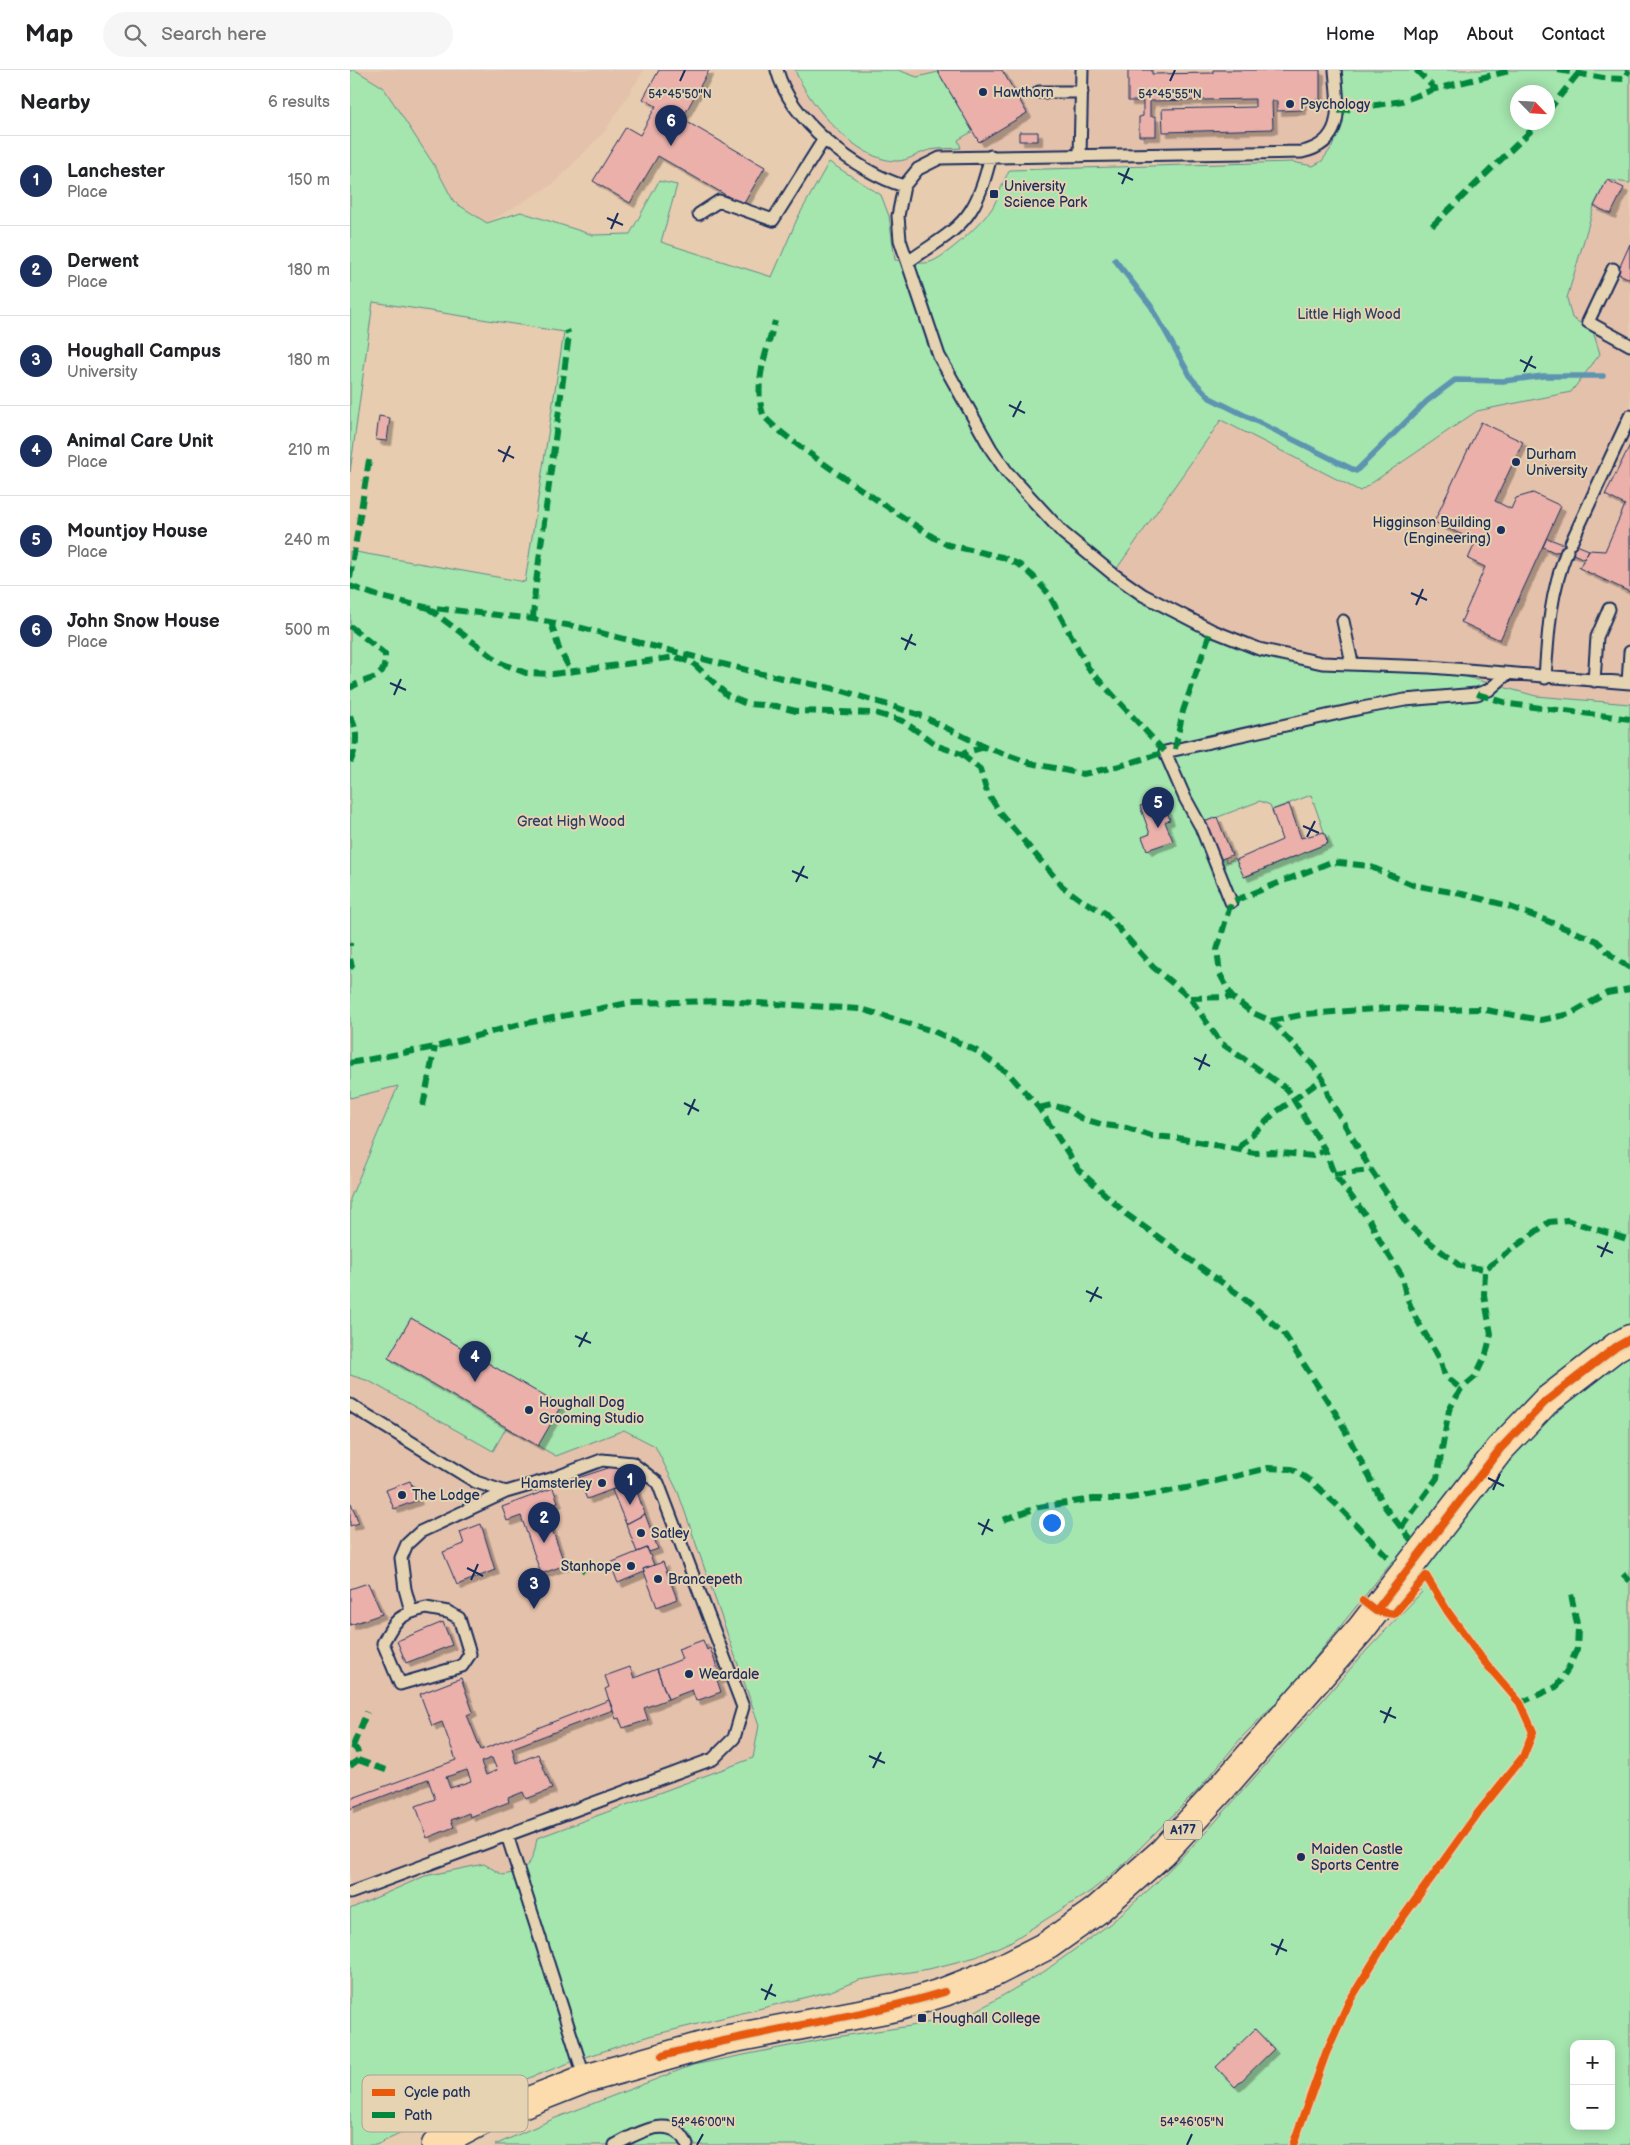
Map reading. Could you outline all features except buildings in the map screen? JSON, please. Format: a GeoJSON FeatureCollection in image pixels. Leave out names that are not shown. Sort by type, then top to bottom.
{"type":"FeatureCollection","features":[{"type":"Feature","properties":{"kind":"main road","name":"A177"},"geometry":{"type":"LineString","coordinates":[[528,2102],[585,2079],[708,2043],[896,2007],[944,1992],[993,1973],[1048,1945],[1096,1911],[1163,1852],[1376,1611],[1500,1449],[1545,1402],[1616,1346],[1630,1339]]}},
{"type":"Feature","properties":{"kind":"main road","name":"A177"},"geometry":{"type":"LineString","coordinates":[[436,2145],[461,2132]]}},
{"type":"Feature","properties":{"kind":"lane"},"geometry":{"type":"LineString","coordinates":[[778,70],[781,83],[800,112],[824,139],[878,177],[904,186]]}},
{"type":"Feature","properties":{"kind":"lane"},"geometry":{"type":"LineString","coordinates":[[1080,156],[1082,70]]}},
{"type":"Feature","properties":{"kind":"lane"},"geometry":{"type":"LineString","coordinates":[[1335,70],[1338,111],[1334,130],[1323,143],[1313,150],[1302,152],[940,158],[918,169],[904,186],[898,216],[900,240],[939,356],[991,449],[1007,472],[1063,533],[1120,579],[1196,624],[1258,649],[1322,663],[1352,663],[1545,678],[1629,683],[1630,652]]}},
{"type":"Feature","properties":{"kind":"lane"},"geometry":{"type":"LineString","coordinates":[[1039,92],[1082,92]]}},
{"type":"Feature","properties":{"kind":"lane"},"geometry":{"type":"LineString","coordinates":[[699,214],[719,201],[773,220],[824,139]]}},
{"type":"Feature","properties":{"kind":"lane"},"geometry":{"type":"LineString","coordinates":[[908,262],[951,232],[970,212],[984,182],[991,156]]}},
{"type":"Feature","properties":{"kind":"lane"},"geometry":{"type":"LineString","coordinates":[[1613,269],[1588,322],[1630,345]]}},
{"type":"Feature","properties":{"kind":"lane"},"geometry":{"type":"LineString","coordinates":[[1545,678],[1548,624],[1553,593],[1569,547],[1630,416]]}},
{"type":"Feature","properties":{"kind":"lane"},"geometry":{"type":"LineString","coordinates":[[1594,681],[1597,638],[1609,609]]}},
{"type":"Feature","properties":{"kind":"lane"},"geometry":{"type":"LineString","coordinates":[[1343,621],[1352,663]]}},
{"type":"Feature","properties":{"kind":"lane"},"geometry":{"type":"LineString","coordinates":[[1231,902],[1201,827],[1185,798],[1165,752],[1362,708],[1414,699],[1477,694],[1489,690],[1507,674]]}},
{"type":"Feature","properties":{"kind":"lane"},"geometry":{"type":"LineString","coordinates":[[350,1405],[476,1482],[506,1492]]}},
{"type":"Feature","properties":{"kind":"lane"},"geometry":{"type":"LineString","coordinates":[[350,1894],[713,1759],[734,1738],[743,1707],[658,1483],[632,1463],[602,1460],[551,1479],[506,1492],[420,1532],[407,1544],[401,1558],[405,1589],[411,1611]]}},
{"type":"Feature","properties":{"kind":"lane"},"geometry":{"type":"LineString","coordinates":[[426,1608],[448,1612],[459,1618],[470,1654],[462,1666],[400,1684],[383,1643],[392,1623],[411,1611],[426,1608]]}},
{"type":"Feature","properties":{"kind":"lane"},"geometry":{"type":"LineString","coordinates":[[507,1835],[585,2079]]}},
{"type":"Feature","properties":{"kind":"lane"},"geometry":{"type":"LineString","coordinates":[[615,2145],[654,2127],[667,2127],[678,2133],[687,2145]]}},
{"type":"Feature","properties":{"kind":"shaded area"},"geometry":{"type":"Polygon","coordinates":[[[355,70],[644,70],[605,131],[553,184],[487,223],[454,202],[436,168],[383,87],[355,70]]]}},
{"type":"Feature","properties":{"kind":"shaded area"},"geometry":{"type":"Polygon","coordinates":[[[777,70],[1342,70],[1345,111],[1332,147],[1322,162],[1313,166],[1292,162],[1274,151],[940,158],[904,186],[885,181],[799,112],[777,70]]]}},
{"type":"Feature","properties":{"kind":"shaded area","name":"Durham University"},"geometry":{"type":"Polygon","coordinates":[[[1607,180],[1630,183],[1630,704],[1536,696],[1430,667],[1352,663],[1259,649],[1113,574],[1222,420],[1360,491],[1477,411],[1571,392],[1593,331],[1572,318],[1567,298],[1594,206],[1607,180]]]}},
{"type":"Feature","properties":{"kind":"shaded area"},"geometry":{"type":"Polygon","coordinates":[[[398,1085],[350,1199],[350,1098],[398,1085]]]}},
{"type":"Feature","properties":{"kind":"shaded area"},"geometry":{"type":"Polygon","coordinates":[[[350,1244],[624,1430],[655,1446],[678,1492],[759,1725],[753,1758],[537,1838],[534,1858],[520,1872],[503,1875],[484,1864],[383,1896],[350,1909],[350,1244]]]}},
{"type":"Feature","properties":{"kind":"green space"},"geometry":{"type":"Polygon","coordinates":[[[350,70],[355,70],[383,87],[436,168],[454,202],[487,223],[521,212],[593,235],[630,234],[659,181],[677,185],[661,242],[772,277],[798,217],[829,162],[881,195],[889,216],[895,260],[926,263],[937,259],[945,253],[983,219],[994,205],[1010,170],[1292,162],[1313,166],[1322,161],[1332,147],[1345,111],[1342,70],[1630,70],[1630,183],[1607,180],[1594,206],[1567,298],[1572,318],[1593,331],[1600,354],[1571,392],[1477,411],[1360,491],[1221,420],[1113,574],[1196,624],[1322,663],[1430,667],[1536,696],[1630,704],[1630,2145],[495,2145],[528,2132],[528,2130],[553,2119],[693,2065],[835,2037],[911,2026],[971,2014],[1045,1971],[1111,1923],[1155,1884],[1208,1830],[1366,1651],[1422,1592],[1392,1562],[1294,1684],[1242,1737],[1200,1788],[1122,1866],[1091,1891],[1010,1942],[976,1957],[929,1969],[859,1980],[831,1991],[649,2036],[528,2078],[528,2075],[362,2075],[362,2132],[404,2132],[376,2145],[350,2145],[350,1909],[425,1876],[484,1864],[503,1875],[519,1871],[528,1864],[534,1854],[537,1838],[753,1758],[759,1725],[678,1492],[655,1446],[624,1430],[556,1456],[506,1428],[493,1451],[369,1381],[350,1375],[350,1199],[398,1086],[350,1098],[350,551],[525,582],[564,332],[373,302],[350,472],[350,70]],[[1311,795],[1272,810],[1270,805],[1260,801],[1205,822],[1227,862],[1235,858],[1245,877],[1328,843],[1311,795]]]}},
{"type":"Feature","properties":{"kind":"green space"},"geometry":{"type":"Polygon","coordinates":[[[795,70],[898,70],[917,77],[938,72],[973,131],[958,140],[961,148],[930,150],[901,161],[882,159],[866,152],[836,129],[811,99],[795,70]]]}},
{"type":"Feature","properties":{"kind":"waterway"},"geometry":{"type":"LineString","coordinates":[[1115,260],[1151,306],[1192,379],[1210,398],[1356,471],[1427,401],[1455,380],[1504,381],[1543,376],[1603,376]]}},
{"type":"Feature","properties":{"kind":"marked path"},"geometry":{"type":"LineString","coordinates":[[1416,70],[1435,89],[1513,70]]}},
{"type":"Feature","properties":{"kind":"marked path"},"geometry":{"type":"LineString","coordinates":[[1558,70],[1603,78],[1624,79],[1629,70]]}},
{"type":"Feature","properties":{"kind":"marked path"},"geometry":{"type":"LineString","coordinates":[[1555,102],[1581,70]]}},
{"type":"Feature","properties":{"kind":"marked path"},"geometry":{"type":"LineString","coordinates":[[1338,111],[1402,101],[1435,89]]}},
{"type":"Feature","properties":{"kind":"marked path"},"geometry":{"type":"LineString","coordinates":[[1432,226],[1532,130]]}},
{"type":"Feature","properties":{"kind":"marked path"},"geometry":{"type":"LineString","coordinates":[[350,586],[381,597],[425,607],[533,619],[578,627],[758,673],[840,690],[920,715],[985,747],[1030,763],[1083,774],[1120,766],[1165,752],[1089,669],[1048,593],[1020,565],[1002,557],[948,545],[933,537],[813,456],[771,423],[763,414],[760,402],[760,379],[775,321]]}},
{"type":"Feature","properties":{"kind":"marked path"},"geometry":{"type":"LineString","coordinates":[[533,619],[535,590],[569,335],[567,330]]}},
{"type":"Feature","properties":{"kind":"marked path"},"geometry":{"type":"LineString","coordinates":[[350,578],[369,460]]}},
{"type":"Feature","properties":{"kind":"marked path"},"geometry":{"type":"LineString","coordinates":[[428,608],[501,663],[526,673],[553,674],[676,657],[693,663],[728,696],[747,704],[776,706],[796,711],[875,713],[903,721],[938,746],[961,754],[985,747]]}},
{"type":"Feature","properties":{"kind":"marked path"},"geometry":{"type":"LineString","coordinates":[[551,622],[559,649],[571,671]]}},
{"type":"Feature","properties":{"kind":"marked path"},"geometry":{"type":"LineString","coordinates":[[350,626],[385,654],[385,664],[379,675],[350,688]]}},
{"type":"Feature","properties":{"kind":"marked path"},"geometry":{"type":"LineString","coordinates":[[1175,749],[1183,711],[1211,630]]}},
{"type":"Feature","properties":{"kind":"marked path"},"geometry":{"type":"LineString","coordinates":[[1477,694],[1510,704],[1630,719]]}},
{"type":"Feature","properties":{"kind":"marked path"},"geometry":{"type":"LineString","coordinates":[[350,716],[356,733],[354,751],[350,763]]}},
{"type":"Feature","properties":{"kind":"marked path"},"geometry":{"type":"LineString","coordinates":[[961,754],[980,769],[987,792],[1001,814],[1063,887],[1081,900],[1105,913],[1153,967],[1190,998],[1221,1043],[1287,1089],[1325,1150],[1334,1174],[1370,1221],[1381,1243],[1401,1274],[1406,1295],[1414,1315],[1440,1359],[1445,1376],[1461,1389]]}},
{"type":"Feature","properties":{"kind":"marked path"},"geometry":{"type":"LineString","coordinates":[[1630,968],[1613,957],[1597,941],[1505,905],[1462,894],[1413,885],[1369,866],[1331,862],[1231,902],[1217,950],[1220,974],[1232,997],[1251,1012],[1271,1021],[1312,1064],[1323,1079],[1329,1098],[1371,1170],[1408,1225],[1460,1266],[1485,1269],[1549,1222],[1567,1220],[1630,1240]]}},
{"type":"Feature","properties":{"kind":"marked path"},"geometry":{"type":"LineString","coordinates":[[350,959],[352,966],[350,968]]}},
{"type":"Feature","properties":{"kind":"marked path"},"geometry":{"type":"LineString","coordinates":[[1271,1021],[1306,1014],[1390,1008],[1480,1009],[1541,1020],[1570,1014],[1607,993],[1630,989]]}},
{"type":"Feature","properties":{"kind":"marked path"},"geometry":{"type":"LineString","coordinates":[[1190,998],[1232,997]]}},
{"type":"Feature","properties":{"kind":"marked path"},"geometry":{"type":"LineString","coordinates":[[350,1063],[435,1047],[517,1025],[628,1003],[723,1001],[861,1009],[933,1031],[977,1051],[1009,1074],[1039,1108],[1079,1170],[1126,1214],[1241,1296],[1283,1332],[1338,1417],[1385,1507],[1411,1540]]}},
{"type":"Feature","properties":{"kind":"marked path"},"geometry":{"type":"LineString","coordinates":[[423,1106],[435,1047]]}},
{"type":"Feature","properties":{"kind":"marked path"},"geometry":{"type":"LineString","coordinates":[[1239,1149],[1276,1112],[1323,1079]]}},
{"type":"Feature","properties":{"kind":"marked path"},"geometry":{"type":"LineString","coordinates":[[1039,1108],[1051,1105],[1066,1109],[1081,1118],[1104,1125],[1127,1128],[1151,1136],[1178,1138],[1255,1153],[1272,1152],[1313,1156],[1325,1150]]}},
{"type":"Feature","properties":{"kind":"marked path"},"geometry":{"type":"LineString","coordinates":[[1334,1174],[1371,1170]]}},
{"type":"Feature","properties":{"kind":"marked path"},"geometry":{"type":"LineString","coordinates":[[1401,1528],[1437,1478],[1449,1410],[1461,1389],[1475,1377],[1486,1354],[1491,1334],[1484,1295],[1485,1269]]}},
{"type":"Feature","properties":{"kind":"marked path"},"geometry":{"type":"LineString","coordinates":[[1003,1520],[1039,1507],[1093,1499],[1125,1499],[1192,1487],[1268,1468],[1292,1469],[1312,1482],[1336,1504],[1392,1562]]}},
{"type":"Feature","properties":{"kind":"marked path"},"geometry":{"type":"LineString","coordinates":[[581,1563],[585,1572]]}},
{"type":"Feature","properties":{"kind":"marked path"},"geometry":{"type":"LineString","coordinates":[[1623,1574],[1630,1581]]}},
{"type":"Feature","properties":{"kind":"marked path"},"geometry":{"type":"LineString","coordinates":[[1520,1703],[1556,1687],[1568,1669],[1577,1649],[1578,1629],[1571,1594]]}},
{"type":"Feature","properties":{"kind":"marked path"},"geometry":{"type":"LineString","coordinates":[[353,1746],[367,1712]]}},
{"type":"Feature","properties":{"kind":"marked path"},"geometry":{"type":"LineString","coordinates":[[350,1746],[356,1749],[358,1755],[358,1760],[350,1766]]}},
{"type":"Feature","properties":{"kind":"marked path"},"geometry":{"type":"LineString","coordinates":[[358,1760],[391,1772]]}},
{"type":"Feature","properties":{"kind":"cycle path"},"geometry":{"type":"LineString","coordinates":[[1376,1611],[1500,1449],[1545,1402],[1616,1347],[1630,1339]]}},
{"type":"Feature","properties":{"kind":"cycle path"},"geometry":{"type":"LineString","coordinates":[[1293,2145],[1326,2053],[1349,2002],[1388,1938],[1478,1813],[1523,1757],[1533,1732],[1520,1703],[1483,1660],[1448,1612],[1426,1576],[1394,1614],[1376,1611],[1363,1601]]}},
{"type":"Feature","properties":{"kind":"cycle path"},"geometry":{"type":"LineString","coordinates":[[662,2056],[732,2039],[874,2010],[944,1992]]}},
{"type":"Feature","properties":{"kind":"place","name":"Hawthorn"},"geometry":{"type":"Point","coordinates":[983,92]}},
{"type":"Feature","properties":{"kind":"place","name":"Psychology"},"geometry":{"type":"Point","coordinates":[1290,104]}},
{"type":"Feature","properties":{"kind":"place","name":"John Snow House"},"geometry":{"type":"Point","coordinates":[671,146]}},
{"type":"Feature","properties":{"kind":"place","name":"University Science Park"},"geometry":{"type":"Point","coordinates":[994,194]}},
{"type":"Feature","properties":{"kind":"place","name":"Durham University"},"geometry":{"type":"Point","coordinates":[1516,462]}},
{"type":"Feature","properties":{"kind":"place","name":"Higginson Building (Engineering)"},"geometry":{"type":"Point","coordinates":[1501,530]}},
{"type":"Feature","properties":{"kind":"place","name":"Mountjoy House"},"geometry":{"type":"Point","coordinates":[1158,828]}},
{"type":"Feature","properties":{"kind":"place","name":"Animal Care Unit"},"geometry":{"type":"Point","coordinates":[475,1382]}},
{"type":"Feature","properties":{"kind":"place","name":"Houghall Dog Grooming Studio"},"geometry":{"type":"Point","coordinates":[529,1410]}},
{"type":"Feature","properties":{"kind":"place","name":"Hamsterley"},"geometry":{"type":"Point","coordinates":[602,1483]}},
{"type":"Feature","properties":{"kind":"place","name":"The Lodge"},"geometry":{"type":"Point","coordinates":[402,1495]}},
{"type":"Feature","properties":{"kind":"place","name":"Lanchester"},"geometry":{"type":"Point","coordinates":[630,1505]}},
{"type":"Feature","properties":{"kind":"place","name":"Satley"},"geometry":{"type":"Point","coordinates":[641,1533]}},
{"type":"Feature","properties":{"kind":"place","name":"Derwent"},"geometry":{"type":"Point","coordinates":[544,1543]}},
{"type":"Feature","properties":{"kind":"place","name":"Stanhope"},"geometry":{"type":"Point","coordinates":[631,1566]}},
{"type":"Feature","properties":{"kind":"place","name":"Brancepeth"},"geometry":{"type":"Point","coordinates":[658,1579]}},
{"type":"Feature","properties":{"kind":"place","name":"Houghall Campus"},"geometry":{"type":"Point","coordinates":[534,1609]}},
{"type":"Feature","properties":{"kind":"place","name":"Weardale"},"geometry":{"type":"Point","coordinates":[689,1674]}},
{"type":"Feature","properties":{"kind":"place","name":"Maiden Castle Sports Centre"},"geometry":{"type":"Point","coordinates":[1301,1857]}},
{"type":"Feature","properties":{"kind":"place","name":"Houghall College"},"geometry":{"type":"Point","coordinates":[922,2018]}},
{"type":"Feature","properties":{"kind":"park label","name":"Little High Wood"},"geometry":{"type":"Point","coordinates":[1349,314]}},
{"type":"Feature","properties":{"kind":"park label","name":"Great High Wood"},"geometry":{"type":"Point","coordinates":[571,821]}}]}
